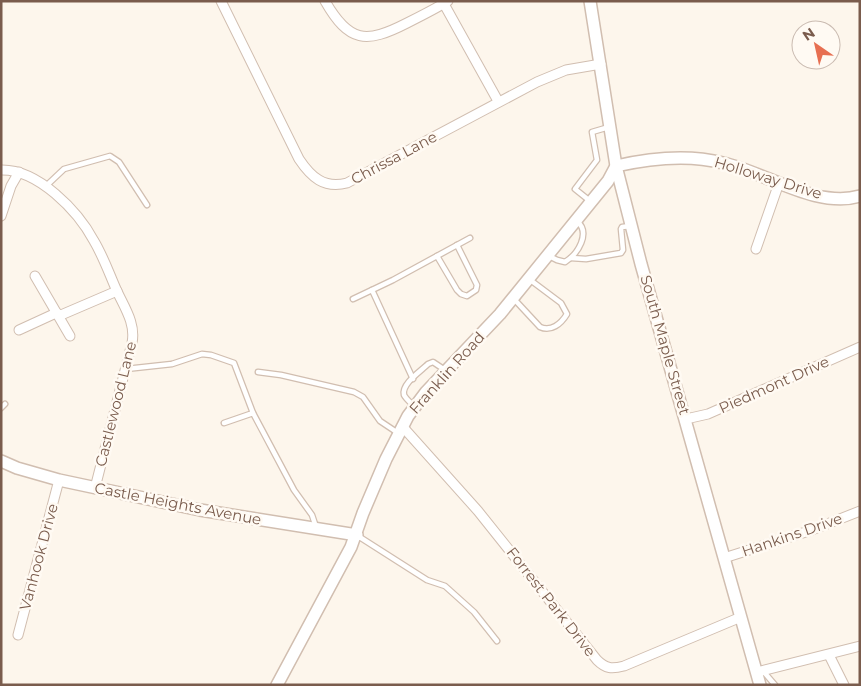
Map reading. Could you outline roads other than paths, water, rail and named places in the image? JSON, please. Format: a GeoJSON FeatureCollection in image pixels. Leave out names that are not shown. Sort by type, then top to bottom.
{"type":"FeatureCollection","features":[{"type":"Feature","properties":{"kind":"street","name":"Chrissa Lane"},"geometry":{"type":"LineString","coordinates":[[221,1],[299,159],[307,171],[326,184],[336,186],[347,183],[537,82],[566,70],[601,64]]}},
{"type":"Feature","properties":{"kind":"street"},"geometry":{"type":"LineString","coordinates":[[325,1],[337,21],[360,37],[388,32],[446,2],[498,102]]}},
{"type":"Feature","properties":{"kind":"street","name":"South Maple Street"},"geometry":{"type":"LineString","coordinates":[[590,1],[616,166],[724,558],[741,617],[760,671],[760,685]]}},
{"type":"Feature","properties":{"kind":"street","name":"Holloway Drive"},"geometry":{"type":"LineString","coordinates":[[616,166],[647,160],[691,158],[724,163],[822,196],[845,199],[860,196]]}},
{"type":"Feature","properties":{"kind":"street","name":"Franklin Road"},"geometry":{"type":"LineString","coordinates":[[277,685],[357,535],[363,513],[386,458],[400,430],[415,407],[426,392],[500,314],[608,181],[616,166]]}},
{"type":"Feature","properties":{"kind":"street","name":"Castlewood Lane"},"geometry":{"type":"LineString","coordinates":[[1,170],[19,172],[46,186],[59,197],[88,230],[133,327],[132,343],[95,488]]}},
{"type":"Feature","properties":{"kind":"street"},"geometry":{"type":"LineString","coordinates":[[1,216],[10,186],[19,172]]}},
{"type":"Feature","properties":{"kind":"street"},"geometry":{"type":"LineString","coordinates":[[756,249],[779,183]]}},
{"type":"Feature","properties":{"kind":"street"},"geometry":{"type":"LineString","coordinates":[[35,276],[70,336]]}},
{"type":"Feature","properties":{"kind":"street"},"geometry":{"type":"LineString","coordinates":[[19,330],[56,313],[61,315],[117,291]]}},
{"type":"Feature","properties":{"kind":"street","name":"Piedmont Drive"},"geometry":{"type":"LineString","coordinates":[[686,419],[708,414],[860,347]]}},
{"type":"Feature","properties":{"kind":"street","name":"Forrest Park Drive"},"geometry":{"type":"LineString","coordinates":[[400,430],[478,511],[597,660],[606,667],[624,666],[741,617]]}},
{"type":"Feature","properties":{"kind":"street","name":"Castle Heights Avenue"},"geometry":{"type":"LineString","coordinates":[[1,461],[16,468],[59,480],[200,510],[316,530],[357,535]]}},
{"type":"Feature","properties":{"kind":"street","name":"Vanhook Drive"},"geometry":{"type":"LineString","coordinates":[[18,635],[59,480]]}},
{"type":"Feature","properties":{"kind":"street","name":"Hankins Drive"},"geometry":{"type":"LineString","coordinates":[[724,558],[812,530],[860,511]]}},
{"type":"Feature","properties":{"kind":"street"},"geometry":{"type":"LineString","coordinates":[[760,671],[860,646]]}},
{"type":"Feature","properties":{"kind":"street"},"geometry":{"type":"LineString","coordinates":[[830,655],[844,685]]}},
{"type":"Feature","properties":{"kind":"lane"},"geometry":{"type":"LineString","coordinates":[[591,202],[575,189],[596,160],[592,132],[610,126]]}},
{"type":"Feature","properties":{"kind":"lane"},"geometry":{"type":"LineString","coordinates":[[46,186],[64,169],[110,156],[119,162],[147,205]]}},
{"type":"Feature","properties":{"kind":"lane"},"geometry":{"type":"LineString","coordinates":[[548,255],[565,262],[571,258],[578,249],[584,232],[582,226],[576,220]]}},
{"type":"Feature","properties":{"kind":"lane"},"geometry":{"type":"LineString","coordinates":[[571,258],[586,259],[621,253],[623,250],[621,229],[622,227],[632,226]]}},
{"type":"Feature","properties":{"kind":"lane"},"geometry":{"type":"LineString","coordinates":[[353,300],[470,238]]}},
{"type":"Feature","properties":{"kind":"lane"},"geometry":{"type":"LineString","coordinates":[[438,256],[457,290],[461,294],[468,296],[476,290],[477,285],[457,245]]}},
{"type":"Feature","properties":{"kind":"lane"},"geometry":{"type":"LineString","coordinates":[[513,298],[545,330],[564,320],[567,314],[561,303],[529,279]]}},
{"type":"Feature","properties":{"kind":"lane"},"geometry":{"type":"LineString","coordinates":[[372,290],[413,379]]}},
{"type":"Feature","properties":{"kind":"lane"},"geometry":{"type":"LineString","coordinates":[[125,369],[172,364],[202,354],[234,363],[253,413],[294,490],[312,515],[316,530]]}},
{"type":"Feature","properties":{"kind":"lane"},"geometry":{"type":"LineString","coordinates":[[415,407],[405,397],[405,387],[432,362],[446,371]]}},
{"type":"Feature","properties":{"kind":"lane"},"geometry":{"type":"LineString","coordinates":[[258,372],[282,375],[354,392],[363,397],[380,421],[400,430]]}},
{"type":"Feature","properties":{"kind":"lane"},"geometry":{"type":"LineString","coordinates":[[224,423],[253,413]]}},
{"type":"Feature","properties":{"kind":"lane"},"geometry":{"type":"LineString","coordinates":[[357,535],[427,580],[445,586],[474,612],[497,641]]}},
{"type":"Feature","properties":{"kind":"lane"},"geometry":{"type":"LineString","coordinates":[[760,671],[775,685]]}}]}
